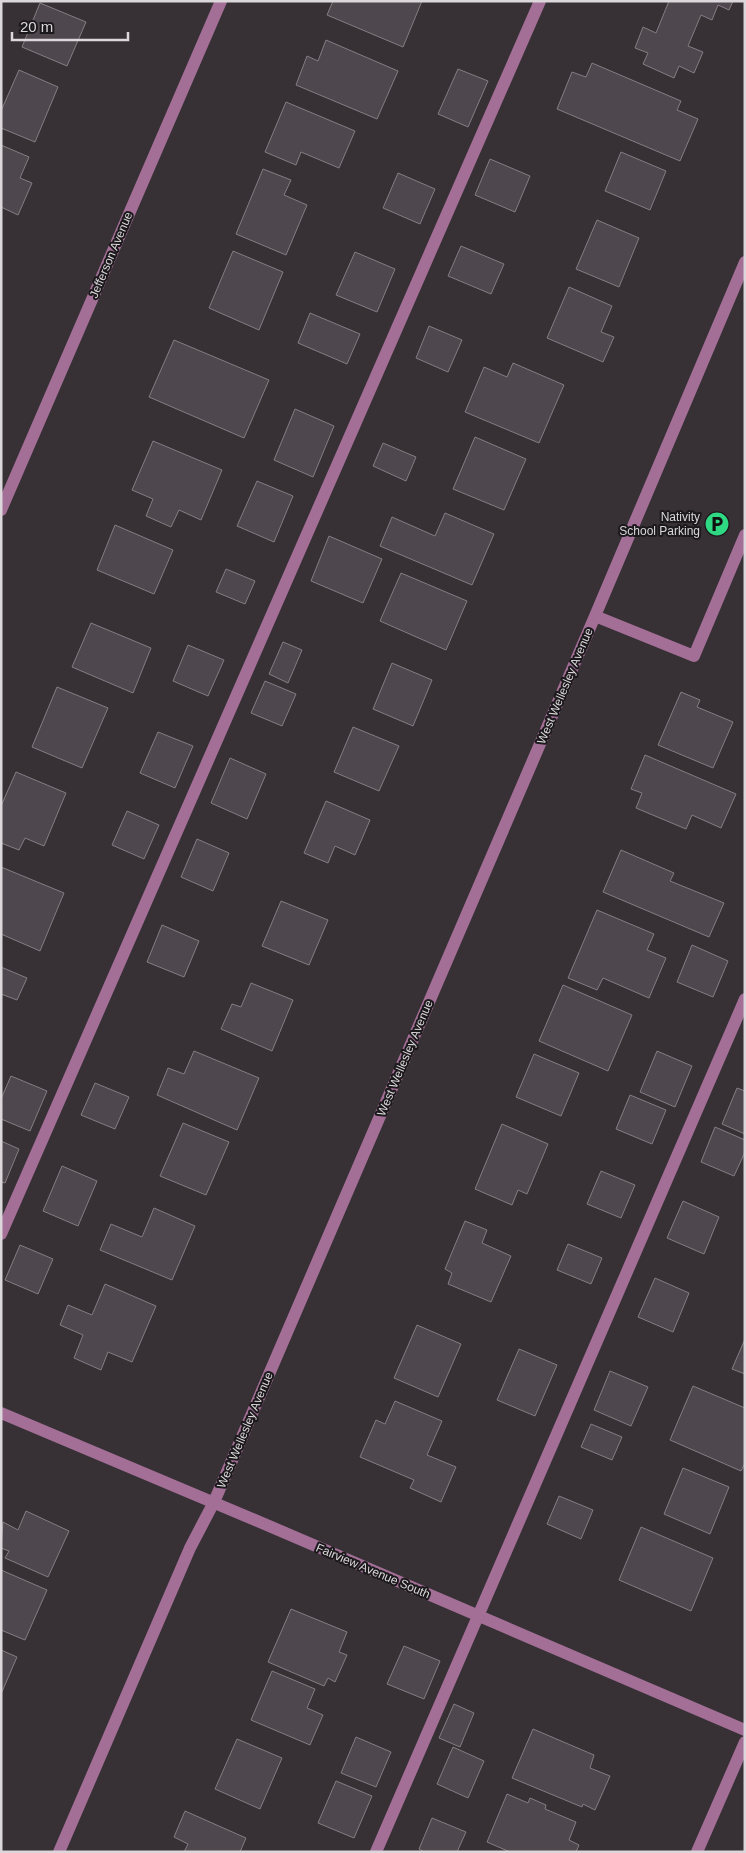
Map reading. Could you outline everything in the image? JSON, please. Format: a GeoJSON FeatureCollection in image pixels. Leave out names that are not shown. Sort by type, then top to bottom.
{"type":"FeatureCollection","features":[{"type":"Feature","properties":{"kind":"street","name":"Jefferson Avenue"},"geometry":{"type":"LineString","coordinates":[[1,510],[220,1]]}},
{"type":"Feature","properties":{"kind":"street"},"geometry":{"type":"LineString","coordinates":[[1,1234],[540,1]]}},
{"type":"Feature","properties":{"kind":"street","name":"West Wellesley Avenue"},"geometry":{"type":"LineString","coordinates":[[59,1852],[190,1548],[214,1502],[745,262]]}},
{"type":"Feature","properties":{"kind":"street"},"geometry":{"type":"LineString","coordinates":[[595,616],[694,656],[745,535]]}},
{"type":"Feature","properties":{"kind":"street"},"geometry":{"type":"LineString","coordinates":[[376,1852],[745,999]]}},
{"type":"Feature","properties":{"kind":"street","name":"Fairview Avenue South"},"geometry":{"type":"LineString","coordinates":[[1,1413],[214,1502],[745,1730]]}},
{"type":"Feature","properties":{"kind":"street"},"geometry":{"type":"LineString","coordinates":[[697,1852],[745,1742]]}},
{"type":"Feature","properties":{"kind":"building"},"geometry":{"type":"Polygon","coordinates":[[[333,1],[422,1],[403,47],[327,15],[333,1]]]}},
{"type":"Feature","properties":{"kind":"building"},"geometry":{"type":"Polygon","coordinates":[[[669,1],[733,1],[729,10],[718,5],[712,20],[701,15],[688,46],[703,52],[694,73],[679,66],[674,78],[643,64],[648,53],[635,48],[643,27],[656,33],[669,1]]]}},
{"type":"Feature","properties":{"kind":"building"},"geometry":{"type":"Polygon","coordinates":[[[40,3],[86,22],[67,66],[22,47],[40,3]]]}},
{"type":"Feature","properties":{"kind":"building"},"geometry":{"type":"Polygon","coordinates":[[[326,40],[398,71],[377,119],[296,85],[307,56],[318,61],[326,40]]]}},
{"type":"Feature","properties":{"kind":"building"},"geometry":{"type":"Polygon","coordinates":[[[592,63],[681,101],[677,110],[698,119],[680,161],[557,109],[572,72],[586,77],[592,63]]]}},
{"type":"Feature","properties":{"kind":"building"},"geometry":{"type":"Polygon","coordinates":[[[458,69],[488,81],[468,127],[438,114],[458,69]]]}},
{"type":"Feature","properties":{"kind":"building"},"geometry":{"type":"Polygon","coordinates":[[[19,70],[58,87],[35,142],[1,128],[1,111],[19,70]]]}},
{"type":"Feature","properties":{"kind":"building"},"geometry":{"type":"Polygon","coordinates":[[[286,102],[355,131],[339,168],[301,152],[296,165],[265,152],[286,102]]]}},
{"type":"Feature","properties":{"kind":"building"},"geometry":{"type":"Polygon","coordinates":[[[1,145],[29,157],[20,178],[32,183],[18,215],[1,207],[1,145]]]}},
{"type":"Feature","properties":{"kind":"building"},"geometry":{"type":"Polygon","coordinates":[[[621,152],[666,171],[650,210],[605,191],[621,152]]]}},
{"type":"Feature","properties":{"kind":"building"},"geometry":{"type":"Polygon","coordinates":[[[490,159],[530,176],[515,212],[475,195],[490,159]]]}},
{"type":"Feature","properties":{"kind":"building"},"geometry":{"type":"Polygon","coordinates":[[[263,169],[291,180],[284,195],[307,205],[286,255],[236,234],[263,169]]]}},
{"type":"Feature","properties":{"kind":"building"},"geometry":{"type":"Polygon","coordinates":[[[398,173],[435,189],[420,224],[383,208],[398,173]]]}},
{"type":"Feature","properties":{"kind":"building"},"geometry":{"type":"Polygon","coordinates":[[[597,220],[639,238],[619,287],[576,269],[597,220]]]}},
{"type":"Feature","properties":{"kind":"building"},"geometry":{"type":"Polygon","coordinates":[[[461,246],[504,264],[491,294],[448,276],[461,246]]]}},
{"type":"Feature","properties":{"kind":"building"},"geometry":{"type":"Polygon","coordinates":[[[233,251],[283,272],[259,330],[209,308],[233,251]]]}},
{"type":"Feature","properties":{"kind":"building"},"geometry":{"type":"Polygon","coordinates":[[[355,252],[395,269],[377,312],[336,295],[355,252]]]}},
{"type":"Feature","properties":{"kind":"building"},"geometry":{"type":"Polygon","coordinates":[[[569,287],[612,306],[601,332],[614,337],[603,362],[547,338],[569,287]]]}},
{"type":"Feature","properties":{"kind":"building"},"geometry":{"type":"Polygon","coordinates":[[[310,313],[360,334],[347,364],[298,343],[310,313]]]}},
{"type":"Feature","properties":{"kind":"building"},"geometry":{"type":"Polygon","coordinates":[[[429,326],[462,340],[448,372],[416,358],[429,326]]]}},
{"type":"Feature","properties":{"kind":"building"},"geometry":{"type":"Polygon","coordinates":[[[174,340],[269,380],[244,438],[149,397],[174,340]]]}},
{"type":"Feature","properties":{"kind":"building"},"geometry":{"type":"Polygon","coordinates":[[[513,363],[564,385],[539,443],[465,412],[484,367],[507,377],[513,363]]]}},
{"type":"Feature","properties":{"kind":"building"},"geometry":{"type":"Polygon","coordinates":[[[295,409],[334,426],[313,477],[274,460],[295,409]]]}},
{"type":"Feature","properties":{"kind":"building"},"geometry":{"type":"Polygon","coordinates":[[[475,437],[526,459],[504,510],[453,489],[475,437]]]}},
{"type":"Feature","properties":{"kind":"building"},"geometry":{"type":"Polygon","coordinates":[[[153,441],[222,470],[201,520],[179,510],[171,527],[146,516],[153,499],[132,490],[153,441]]]}},
{"type":"Feature","properties":{"kind":"building"},"geometry":{"type":"Polygon","coordinates":[[[383,443],[416,457],[406,481],[373,466],[383,443]]]}},
{"type":"Feature","properties":{"kind":"building"},"geometry":{"type":"Polygon","coordinates":[[[257,481],[293,496],[274,542],[237,526],[257,481]]]}},
{"type":"Feature","properties":{"kind":"building"},"geometry":{"type":"Polygon","coordinates":[[[445,513],[494,534],[472,585],[380,546],[392,517],[435,536],[445,513]]]}},
{"type":"Feature","properties":{"kind":"building"},"geometry":{"type":"Polygon","coordinates":[[[115,525],[173,550],[154,594],[97,570],[115,525]]]}},
{"type":"Feature","properties":{"kind":"building"},"geometry":{"type":"Polygon","coordinates":[[[329,536],[382,559],[363,603],[311,581],[329,536]]]}},
{"type":"Feature","properties":{"kind":"building"},"geometry":{"type":"Polygon","coordinates":[[[226,569],[255,581],[245,604],[216,592],[226,569]]]}},
{"type":"Feature","properties":{"kind":"building"},"geometry":{"type":"Polygon","coordinates":[[[401,573],[467,601],[446,650],[380,621],[401,573]]]}},
{"type":"Feature","properties":{"kind":"building"},"geometry":{"type":"Polygon","coordinates":[[[91,623],[151,648],[133,693],[72,667],[91,623]]]}},
{"type":"Feature","properties":{"kind":"building"},"geometry":{"type":"Polygon","coordinates":[[[283,642],[302,650],[288,683],[269,674],[283,642]]]}},
{"type":"Feature","properties":{"kind":"building"},"geometry":{"type":"Polygon","coordinates":[[[188,645],[224,660],[208,696],[173,681],[188,645]]]}},
{"type":"Feature","properties":{"kind":"building"},"geometry":{"type":"Polygon","coordinates":[[[392,663],[432,680],[413,726],[373,709],[392,663]]]}},
{"type":"Feature","properties":{"kind":"building"},"geometry":{"type":"Polygon","coordinates":[[[265,681],[296,694],[282,726],[251,713],[265,681]]]}},
{"type":"Feature","properties":{"kind":"building"},"geometry":{"type":"Polygon","coordinates":[[[57,687],[108,708],[82,768],[32,747],[57,687]]]}},
{"type":"Feature","properties":{"kind":"building"},"geometry":{"type":"Polygon","coordinates":[[[681,692],[700,700],[697,707],[733,722],[713,768],[658,745],[681,692]]]}},
{"type":"Feature","properties":{"kind":"building"},"geometry":{"type":"Polygon","coordinates":[[[353,727],[399,746],[379,791],[334,772],[353,727]]]}},
{"type":"Feature","properties":{"kind":"building"},"geometry":{"type":"Polygon","coordinates":[[[158,732],[193,746],[175,788],[140,773],[158,732]]]}},
{"type":"Feature","properties":{"kind":"building"},"geometry":{"type":"Polygon","coordinates":[[[645,755],[736,794],[721,828],[692,815],[686,829],[636,808],[642,793],[631,789],[645,755]]]}},
{"type":"Feature","properties":{"kind":"building"},"geometry":{"type":"Polygon","coordinates":[[[230,758],[266,774],[247,819],[211,803],[230,758]]]}},
{"type":"Feature","properties":{"kind":"building"},"geometry":{"type":"Polygon","coordinates":[[[16,772],[66,793],[44,846],[25,838],[19,850],[1,843],[1,806],[16,772]]]}},
{"type":"Feature","properties":{"kind":"building"},"geometry":{"type":"Polygon","coordinates":[[[326,801],[370,820],[355,855],[335,846],[328,863],[304,853],[326,801]]]}},
{"type":"Feature","properties":{"kind":"building"},"geometry":{"type":"Polygon","coordinates":[[[127,811],[159,825],[144,859],[112,845],[127,811]]]}},
{"type":"Feature","properties":{"kind":"building"},"geometry":{"type":"Polygon","coordinates":[[[197,839],[229,853],[213,891],[181,877],[197,839]]]}},
{"type":"Feature","properties":{"kind":"building"},"geometry":{"type":"Polygon","coordinates":[[[621,850],[674,873],[670,881],[724,903],[709,937],[603,892],[621,850]]]}},
{"type":"Feature","properties":{"kind":"building"},"geometry":{"type":"Polygon","coordinates":[[[1,867],[64,893],[40,951],[1,934],[1,867]]]}},
{"type":"Feature","properties":{"kind":"building"},"geometry":{"type":"Polygon","coordinates":[[[281,901],[328,920],[309,965],[262,946],[281,901]]]}},
{"type":"Feature","properties":{"kind":"building"},"geometry":{"type":"Polygon","coordinates":[[[597,910],[654,934],[647,950],[666,958],[649,998],[603,978],[597,990],[568,978],[597,910]]]}},
{"type":"Feature","properties":{"kind":"building"},"geometry":{"type":"Polygon","coordinates":[[[162,925],[199,941],[184,977],[147,962],[162,925]]]}},
{"type":"Feature","properties":{"kind":"building"},"geometry":{"type":"Polygon","coordinates":[[[692,945],[728,961],[713,997],[677,982],[692,945]]]}},
{"type":"Feature","properties":{"kind":"building"},"geometry":{"type":"Polygon","coordinates":[[[1,967],[27,978],[17,1000],[1,994],[1,967]]]}},
{"type":"Feature","properties":{"kind":"building"},"geometry":{"type":"Polygon","coordinates":[[[251,983],[293,1000],[272,1051],[221,1029],[232,1004],[241,1007],[251,983]]]}},
{"type":"Feature","properties":{"kind":"building"},"geometry":{"type":"Polygon","coordinates":[[[563,985],[632,1015],[608,1071],[539,1041],[563,985]]]}},
{"type":"Feature","properties":{"kind":"building"},"geometry":{"type":"Polygon","coordinates":[[[194,1051],[259,1078],[237,1130],[157,1095],[168,1068],[184,1074],[194,1051]]]}},
{"type":"Feature","properties":{"kind":"building"},"geometry":{"type":"Polygon","coordinates":[[[657,1051],[692,1066],[675,1107],[640,1092],[657,1051]]]}},
{"type":"Feature","properties":{"kind":"building"},"geometry":{"type":"Polygon","coordinates":[[[534,1054],[579,1073],[561,1116],[516,1097],[534,1054]]]}},
{"type":"Feature","properties":{"kind":"building"},"geometry":{"type":"Polygon","coordinates":[[[11,1076],[47,1091],[30,1131],[1,1119],[1,1099],[11,1076]]]}},
{"type":"Feature","properties":{"kind":"building"},"geometry":{"type":"Polygon","coordinates":[[[95,1083],[129,1097],[115,1129],[81,1115],[95,1083]]]}},
{"type":"Feature","properties":{"kind":"building"},"geometry":{"type":"Polygon","coordinates":[[[737,1088],[745,1091],[745,1134],[722,1124],[737,1088]]]}},
{"type":"Feature","properties":{"kind":"building"},"geometry":{"type":"Polygon","coordinates":[[[630,1095],[666,1110],[652,1144],[616,1129],[630,1095]]]}},
{"type":"Feature","properties":{"kind":"building"},"geometry":{"type":"Polygon","coordinates":[[[183,1123],[229,1142],[206,1195],[160,1176],[183,1123]]]}},
{"type":"Feature","properties":{"kind":"building"},"geometry":{"type":"Polygon","coordinates":[[[502,1124],[548,1144],[527,1194],[518,1190],[512,1205],[475,1189],[502,1124]]]}},
{"type":"Feature","properties":{"kind":"building"},"geometry":{"type":"Polygon","coordinates":[[[715,1127],[745,1140],[745,1152],[734,1176],[701,1162],[715,1127]]]}},
{"type":"Feature","properties":{"kind":"building"},"geometry":{"type":"Polygon","coordinates":[[[1,1141],[19,1149],[5,1183],[1,1182],[1,1141]]]}},
{"type":"Feature","properties":{"kind":"building"},"geometry":{"type":"Polygon","coordinates":[[[62,1166],[97,1181],[78,1226],[43,1211],[62,1166]]]}},
{"type":"Feature","properties":{"kind":"building"},"geometry":{"type":"Polygon","coordinates":[[[601,1171],[635,1185],[621,1218],[587,1204],[601,1171]]]}},
{"type":"Feature","properties":{"kind":"building"},"geometry":{"type":"Polygon","coordinates":[[[683,1201],[719,1217],[704,1254],[667,1238],[683,1201]]]}},
{"type":"Feature","properties":{"kind":"building"},"geometry":{"type":"Polygon","coordinates":[[[154,1208],[195,1226],[172,1280],[100,1250],[111,1224],[142,1237],[154,1208]]]}},
{"type":"Feature","properties":{"kind":"building"},"geometry":{"type":"Polygon","coordinates":[[[465,1221],[487,1230],[482,1243],[511,1256],[491,1302],[448,1284],[452,1273],[445,1269],[465,1221]]]}},
{"type":"Feature","properties":{"kind":"building"},"geometry":{"type":"Polygon","coordinates":[[[568,1244],[602,1258],[591,1284],[557,1270],[568,1244]]]}},
{"type":"Feature","properties":{"kind":"building"},"geometry":{"type":"Polygon","coordinates":[[[20,1245],[53,1259],[38,1294],[5,1280],[20,1245]]]}},
{"type":"Feature","properties":{"kind":"building"},"geometry":{"type":"Polygon","coordinates":[[[655,1278],[689,1293],[673,1332],[638,1317],[655,1278]]]}},
{"type":"Feature","properties":{"kind":"building"},"geometry":{"type":"Polygon","coordinates":[[[105,1284],[156,1306],[132,1362],[108,1352],[101,1370],[74,1358],[83,1335],[60,1325],[68,1305],[92,1315],[105,1284]]]}},
{"type":"Feature","properties":{"kind":"building"},"geometry":{"type":"Polygon","coordinates":[[[417,1325],[461,1344],[438,1397],[394,1378],[417,1325]]]}},
{"type":"Feature","properties":{"kind":"building"},"geometry":{"type":"Polygon","coordinates":[[[745,1339],[745,1374],[732,1369],[745,1339]]]}},
{"type":"Feature","properties":{"kind":"building"},"geometry":{"type":"Polygon","coordinates":[[[519,1349],[557,1365],[535,1416],[497,1400],[519,1349]]]}},
{"type":"Feature","properties":{"kind":"building"},"geometry":{"type":"Polygon","coordinates":[[[610,1371],[648,1387],[631,1426],[594,1410],[610,1371]]]}},
{"type":"Feature","properties":{"kind":"building"},"geometry":{"type":"Polygon","coordinates":[[[693,1386],[745,1408],[745,1463],[741,1471],[670,1440],[693,1386]]]}},
{"type":"Feature","properties":{"kind":"building"},"geometry":{"type":"Polygon","coordinates":[[[395,1401],[442,1421],[427,1455],[456,1467],[441,1502],[410,1488],[414,1480],[360,1457],[376,1420],[385,1424],[395,1401]]]}},
{"type":"Feature","properties":{"kind":"building"},"geometry":{"type":"Polygon","coordinates":[[[591,1424],[622,1437],[612,1460],[581,1447],[591,1424]]]}},
{"type":"Feature","properties":{"kind":"building"},"geometry":{"type":"Polygon","coordinates":[[[683,1468],[729,1487],[710,1534],[664,1514],[683,1468]]]}},
{"type":"Feature","properties":{"kind":"building"},"geometry":{"type":"Polygon","coordinates":[[[559,1496],[593,1510],[581,1539],[547,1524],[559,1496]]]}},
{"type":"Feature","properties":{"kind":"building"},"geometry":{"type":"Polygon","coordinates":[[[26,1511],[69,1531],[48,1577],[5,1558],[9,1551],[1,1548],[3,1522],[18,1530],[26,1511]]]}},
{"type":"Feature","properties":{"kind":"building"},"geometry":{"type":"Polygon","coordinates":[[[641,1527],[713,1558],[691,1611],[619,1580],[641,1527]]]}},
{"type":"Feature","properties":{"kind":"building"},"geometry":{"type":"Polygon","coordinates":[[[1,1570],[47,1590],[25,1640],[1,1630],[1,1570]]]}},
{"type":"Feature","properties":{"kind":"building"},"geometry":{"type":"Polygon","coordinates":[[[291,1609],[347,1632],[339,1652],[347,1655],[335,1682],[328,1678],[324,1686],[268,1662],[291,1609]]]}},
{"type":"Feature","properties":{"kind":"building"},"geometry":{"type":"Polygon","coordinates":[[[404,1646],[440,1661],[424,1699],[387,1684],[404,1646]]]}},
{"type":"Feature","properties":{"kind":"building"},"geometry":{"type":"Polygon","coordinates":[[[1,1650],[17,1657],[1,1694],[1,1650]]]}},
{"type":"Feature","properties":{"kind":"building"},"geometry":{"type":"Polygon","coordinates":[[[272,1671],[315,1689],[307,1708],[323,1715],[310,1745],[251,1720],[272,1671]]]}},
{"type":"Feature","properties":{"kind":"building"},"geometry":{"type":"Polygon","coordinates":[[[454,1704],[474,1713],[460,1747],[439,1738],[454,1704]]]}},
{"type":"Feature","properties":{"kind":"building"},"geometry":{"type":"Polygon","coordinates":[[[533,1729],[594,1755],[590,1768],[610,1776],[595,1810],[583,1804],[582,1807],[512,1778],[533,1729]]]}},
{"type":"Feature","properties":{"kind":"building"},"geometry":{"type":"Polygon","coordinates":[[[356,1737],[391,1752],[376,1787],[341,1773],[356,1737]]]}},
{"type":"Feature","properties":{"kind":"building"},"geometry":{"type":"Polygon","coordinates":[[[237,1739],[282,1758],[260,1809],[215,1789],[237,1739]]]}},
{"type":"Feature","properties":{"kind":"building"},"geometry":{"type":"Polygon","coordinates":[[[453,1747],[484,1761],[468,1798],[437,1784],[453,1747]]]}},
{"type":"Feature","properties":{"kind":"building"},"geometry":{"type":"Polygon","coordinates":[[[336,1781],[372,1796],[354,1838],[318,1823],[336,1781]]]}},
{"type":"Feature","properties":{"kind":"building"},"geometry":{"type":"Polygon","coordinates":[[[507,1794],[528,1803],[530,1798],[546,1805],[545,1809],[576,1822],[569,1840],[579,1845],[576,1852],[510,1852],[487,1842],[507,1794]]]}},
{"type":"Feature","properties":{"kind":"building"},"geometry":{"type":"Polygon","coordinates":[[[185,1811],[246,1838],[240,1852],[184,1852],[188,1844],[174,1837],[185,1811]]]}},
{"type":"Feature","properties":{"kind":"building"},"geometry":{"type":"Polygon","coordinates":[[[432,1818],[466,1832],[457,1852],[424,1852],[419,1849],[432,1818]]]}},
{"type":"Feature","properties":{"kind":"place","name":"Nativity School Parking"},"geometry":{"type":"Point","coordinates":[717,524]}}]}
